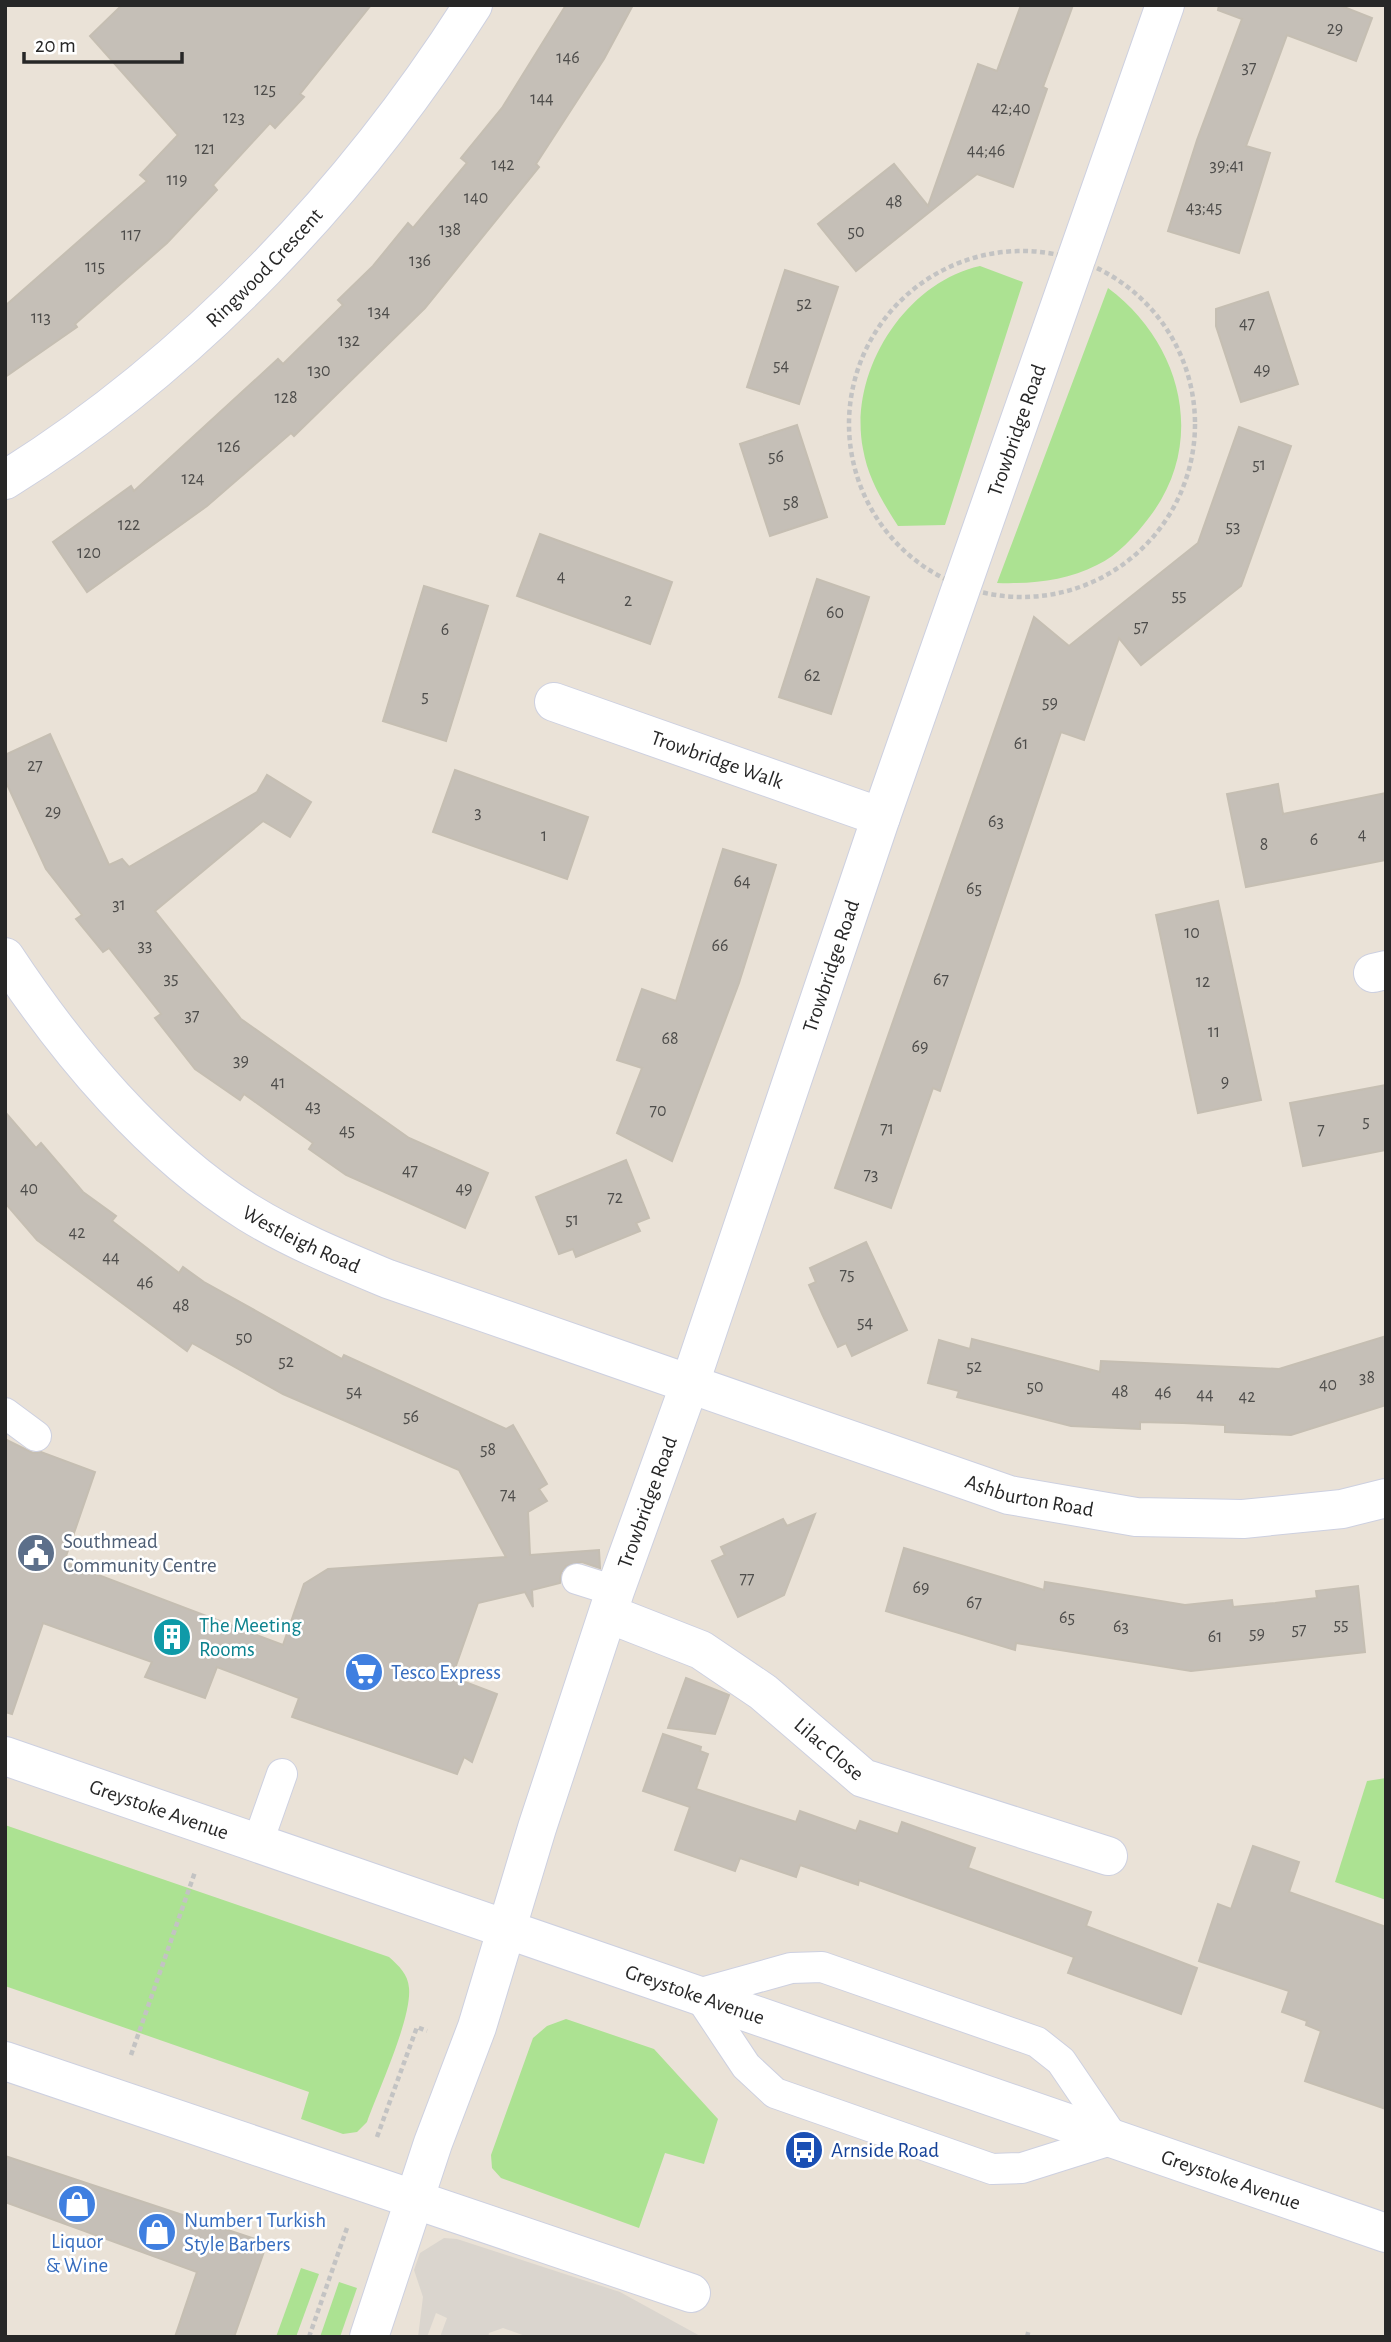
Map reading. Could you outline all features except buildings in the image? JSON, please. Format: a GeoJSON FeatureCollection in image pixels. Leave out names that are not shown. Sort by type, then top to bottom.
{"type":"FeatureCollection","features":[{"type":"Feature","properties":{"kind":"street","name":"Ringwood Crescent"},"geometry":{"type":"LineString","coordinates":[[5,480],[115,403],[209,322],[309,223],[379,139],[439,59],[473,5]]}},
{"type":"Feature","properties":{"kind":"street","name":"Trowbridge Road"},"geometry":{"type":"LineString","coordinates":[[506,1928],[612,1602],[689,1386],[881,817],[1165,5]]}},
{"type":"Feature","properties":{"kind":"street","name":"Trowbridge Walk"},"geometry":{"type":"LineString","coordinates":[[554,702],[881,817]]}},
{"type":"Feature","properties":{"kind":"street","name":"Westleigh Road"},"geometry":{"type":"LineString","coordinates":[[5,957],[36,1004],[105,1087],[176,1157],[247,1212],[305,1245],[388,1279],[689,1386]]}},
{"type":"Feature","properties":{"kind":"street","name":"Ashburton Road"},"geometry":{"type":"LineString","coordinates":[[689,1386],[1009,1495],[1136,1517],[1243,1519],[1342,1509],[1386,1498]]}},
{"type":"Feature","properties":{"kind":"street","name":"Lilac Close"},"geometry":{"type":"LineString","coordinates":[[612,1602],[701,1650],[763,1692],[863,1778],[1108,1856]]}},
{"type":"Feature","properties":{"kind":"street","name":"Greystoke Avenue"},"geometry":{"type":"LineString","coordinates":[[5,1756],[1386,2232]]}},
{"type":"Feature","properties":{"kind":"street"},"geometry":{"type":"LineString","coordinates":[[369,2337],[415,2198],[477,2027],[506,1928]]}},
{"type":"Feature","properties":{"kind":"street"},"geometry":{"type":"LineString","coordinates":[[5,2062],[691,2292]]}},
{"type":"Feature","properties":{"kind":"lane"},"geometry":{"type":"LineString","coordinates":[[5,1413],[36,1436]]}},
{"type":"Feature","properties":{"kind":"lane"},"geometry":{"type":"LineString","coordinates":[[577,1578],[612,1602]]}},
{"type":"Feature","properties":{"kind":"lane"},"geometry":{"type":"LineString","coordinates":[[257,1842],[282,1774]]}},
{"type":"Feature","properties":{"kind":"lane"},"geometry":{"type":"LineString","coordinates":[[822,1967],[834,1971],[1037,2042],[1061,2061],[1114,2138],[1022,2168],[992,2169],[979,2165],[775,2093],[746,2066],[698,1994],[791,1968],[822,1967]]}},
{"type":"Feature","properties":{"kind":"path"},"geometry":{"type":"LineString","coordinates":[[127,2067],[211,1827]]}},
{"type":"Feature","properties":{"kind":"path"},"geometry":{"type":"LineString","coordinates":[[374,2140],[381,2130],[417,2027]]}},
{"type":"Feature","properties":{"kind":"path"},"geometry":{"type":"LineString","coordinates":[[309,2337],[348,2226],[347,2214]]}},
{"type":"Feature","properties":{"kind":"path"},"geometry":{"type":"LineString","coordinates":[[1027,2337],[1029,2329]]}},
{"type":"Feature","properties":{"kind":"green space"},"geometry":{"type":"Polygon","coordinates":[[[980,266],[1023,282],[945,525],[898,526],[876,489],[863,449],[861,420],[864,391],[873,362],[887,335],[906,311],[928,291],[953,276],[980,266]]]}},
{"type":"Feature","properties":{"kind":"green space"},"geometry":{"type":"Polygon","coordinates":[[[1108,288],[1133,311],[1154,337],[1169,365],[1178,396],[1181,427],[1177,459],[1167,490],[1137,532],[1105,561],[1061,578],[997,583],[1108,288]]]}},
{"type":"Feature","properties":{"kind":"green space"},"geometry":{"type":"Polygon","coordinates":[[[1386,1778],[1386,1900],[1335,1882],[1367,1781],[1386,1778]]]}},
{"type":"Feature","properties":{"kind":"green space"},"geometry":{"type":"Polygon","coordinates":[[[5,1825],[389,1957],[405,1974],[409,2001],[400,2035],[367,2122],[357,2132],[343,2134],[301,2119],[309,2092],[5,1986],[5,1825]]]}},
{"type":"Feature","properties":{"kind":"green space"},"geometry":{"type":"Polygon","coordinates":[[[566,2019],[654,2049],[718,2119],[704,2164],[665,2153],[639,2228],[501,2178],[492,2168],[491,2155],[533,2038],[547,2026],[566,2019]]]}},
{"type":"Feature","properties":{"kind":"green space"},"geometry":{"type":"Polygon","coordinates":[[[301,2268],[319,2274],[296,2337],[276,2337],[301,2268]]]}},
{"type":"Feature","properties":{"kind":"green space"},"geometry":{"type":"Polygon","coordinates":[[[339,2282],[357,2288],[340,2337],[320,2337],[339,2282]]]}},
{"type":"Feature","properties":{"kind":"shaded area"},"geometry":{"type":"Polygon","coordinates":[[[444,2238],[457,2239],[620,2292],[702,2337],[528,2337],[503,2328],[489,2333],[488,2337],[440,2337],[447,2318],[436,2313],[427,2337],[418,2337],[423,2297],[414,2270],[420,2253],[444,2238]]]}},
{"type":"Feature","properties":{"kind":"place","name":"Southmead Community Centre"},"geometry":{"type":"Point","coordinates":[36,1553]}},
{"type":"Feature","properties":{"kind":"place","name":"The Meeting Rooms"},"geometry":{"type":"Point","coordinates":[172,1637]}},
{"type":"Feature","properties":{"kind":"place","name":"Tesco Express"},"geometry":{"type":"Point","coordinates":[364,1672]}},
{"type":"Feature","properties":{"kind":"place","name":"Arnside Road"},"geometry":{"type":"Point","coordinates":[804,2150]}},
{"type":"Feature","properties":{"kind":"place","name":"Liquor & Wine"},"geometry":{"type":"Point","coordinates":[77,2204]}},
{"type":"Feature","properties":{"kind":"place","name":"Number 1 Turkish Style Barbers"},"geometry":{"type":"Point","coordinates":[157,2232]}}]}
